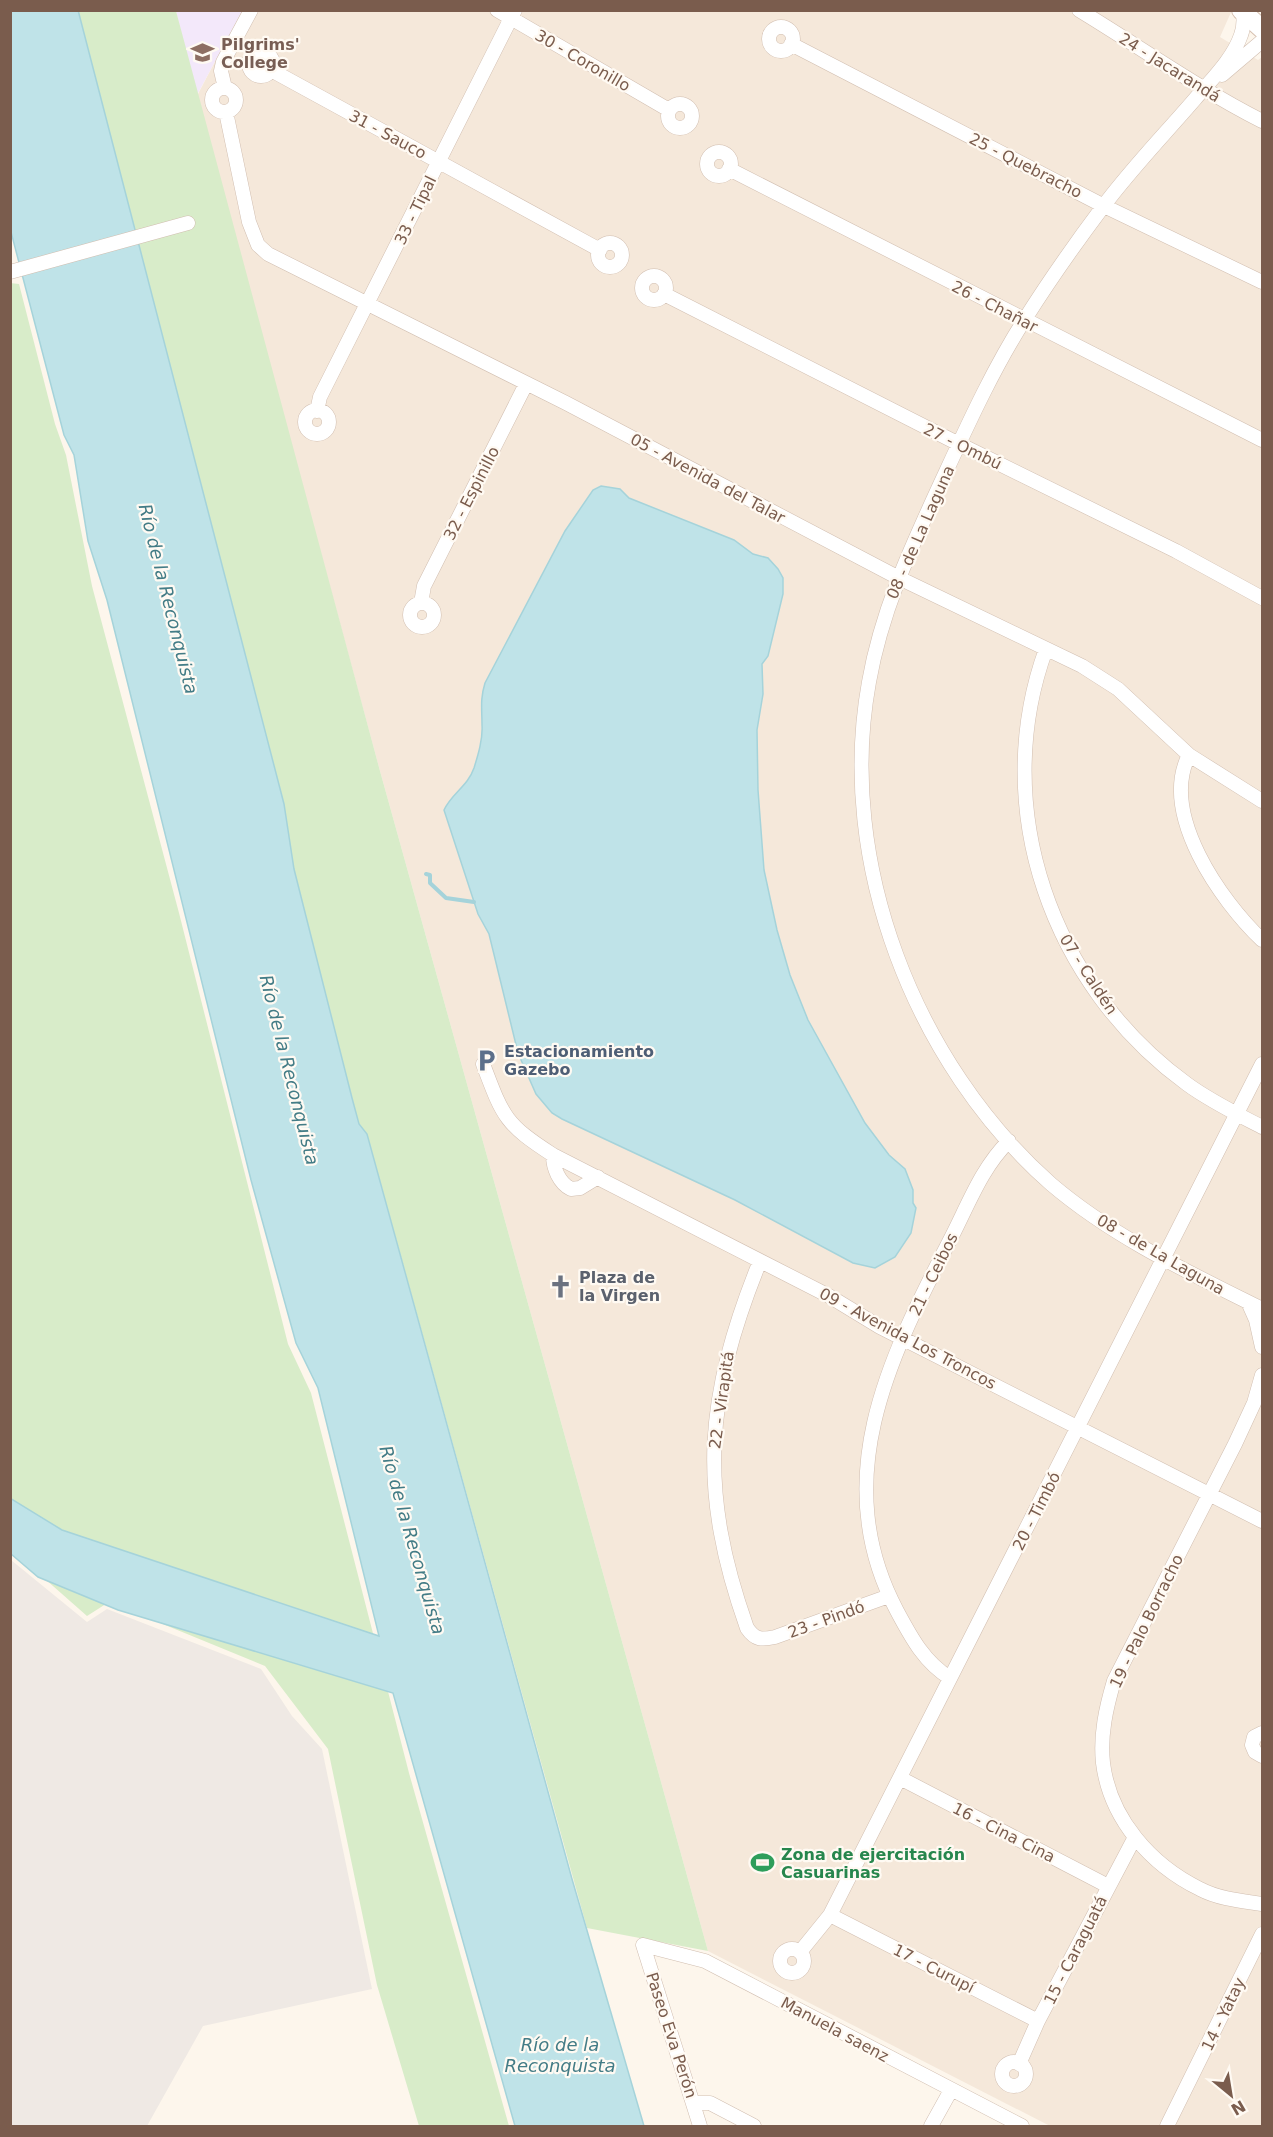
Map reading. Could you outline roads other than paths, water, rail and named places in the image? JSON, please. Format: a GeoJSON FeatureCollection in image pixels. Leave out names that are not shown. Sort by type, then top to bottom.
{"type":"FeatureCollection","features":[{"type":"Feature","properties":{"kind":"main road"},"geometry":{"type":"LineString","coordinates":[[1242,11],[1263,28]]}},
{"type":"Feature","properties":{"kind":"street","name":"05 - Avenida del Talar"},"geometry":{"type":"LineString","coordinates":[[251,10],[223,62],[221,71],[225,88],[214,93],[212,101],[218,110],[225,112],[249,222],[258,245],[268,254],[566,403],[897,577],[1046,649],[1108,682],[1190,755],[1263,801]]}},
{"type":"Feature","properties":{"kind":"street","name":"30 - Coronillo"},"geometry":{"type":"LineString","coordinates":[[496,10],[513,15],[669,110]]}},
{"type":"Feature","properties":{"kind":"street","name":"24 - Jacarandá"},"geometry":{"type":"LineString","coordinates":[[1079,10],[1173,67],[1204,89],[1263,121]]}},
{"type":"Feature","properties":{"kind":"street","name":"08 - de La Laguna"},"geometry":{"type":"LineString","coordinates":[[1242,11],[1244,29],[1240,39],[1204,89],[1104,206],[1023,321],[959,444],[897,577],[882,621],[864,715],[862,780],[871,862],[896,954],[923,1017],[958,1073],[1009,1141],[1054,1186],[1132,1241],[1263,1309]]}},
{"type":"Feature","properties":{"kind":"street","name":"33 - Tipal"},"geometry":{"type":"LineString","coordinates":[[317,411],[320,397],[368,306],[513,15]]}},
{"type":"Feature","properties":{"kind":"street","name":"08 - de La Laguna"},"geometry":{"type":"LineString","coordinates":[[1204,89],[1263,41]]}},
{"type":"Feature","properties":{"kind":"street","name":"25 - Quebracho"},"geometry":{"type":"LineString","coordinates":[[791,44],[1104,206],[1263,282]]}},
{"type":"Feature","properties":{"kind":"street","name":"31 - Sauco"},"geometry":{"type":"LineString","coordinates":[[271,70],[600,250]]}},
{"type":"Feature","properties":{"kind":"street","name":"26 - Chañar"},"geometry":{"type":"LineString","coordinates":[[729,169],[1023,321],[1263,440]]}},
{"type":"Feature","properties":{"kind":"street"},"geometry":{"type":"LineString","coordinates":[[10,272],[188,223]]}},
{"type":"Feature","properties":{"kind":"street","name":"27 - Ombú"},"geometry":{"type":"LineString","coordinates":[[664,294],[1176,551],[1263,598]]}},
{"type":"Feature","properties":{"kind":"street","name":"32 - Espinillo"},"geometry":{"type":"LineString","coordinates":[[421,603],[424,586],[526,384]]}},
{"type":"Feature","properties":{"kind":"street","name":"07 - Caldén"},"geometry":{"type":"LineString","coordinates":[[1046,649],[1029,704],[1024,736],[1024,786],[1030,840],[1052,914],[1071,953],[1127,1028],[1187,1084],[1263,1127]]}},
{"type":"Feature","properties":{"kind":"street"},"geometry":{"type":"LineString","coordinates":[[1190,755],[1183,768],[1183,795],[1196,849],[1204,868],[1219,890],[1263,940]]}},
{"type":"Feature","properties":{"kind":"street","name":"09 - Avenida Los Troncos"},"geometry":{"type":"LineString","coordinates":[[483,1064],[508,1122],[525,1137],[553,1155],[829,1296],[902,1338],[1263,1521]]}},
{"type":"Feature","properties":{"kind":"street","name":"20 - Timbó"},"geometry":{"type":"LineString","coordinates":[[800,1952],[830,1915],[1263,1064]]}},
{"type":"Feature","properties":{"kind":"street","name":"21 - Ceibos"},"geometry":{"type":"LineString","coordinates":[[950,1678],[930,1664],[917,1646],[889,1596],[869,1530],[865,1487],[866,1467],[874,1414],[902,1338],[989,1164],[1009,1141]]}},
{"type":"Feature","properties":{"kind":"street"},"geometry":{"type":"LineString","coordinates":[[553,1155],[553,1163],[560,1179],[571,1190],[580,1188],[598,1177]]}},
{"type":"Feature","properties":{"kind":"street","name":"22 - Virapitá"},"geometry":{"type":"LineString","coordinates":[[760,1262],[729,1344],[717,1408],[713,1467],[721,1537],[732,1585],[747,1628],[756,1638],[762,1640]]}},
{"type":"Feature","properties":{"kind":"street"},"geometry":{"type":"LineString","coordinates":[[1248,1302],[1256,1320],[1263,1347]]}},
{"type":"Feature","properties":{"kind":"street","name":"19 - Palo Borracho"},"geometry":{"type":"LineString","coordinates":[[1263,1375],[1254,1403],[1210,1495],[1124,1658],[1107,1704],[1102,1742],[1104,1770],[1111,1796],[1135,1837],[1161,1864],[1201,1890],[1222,1897],[1263,1904]]}},
{"type":"Feature","properties":{"kind":"street","name":"23 - Pindó"},"geometry":{"type":"LineString","coordinates":[[762,1640],[889,1596]]}},
{"type":"Feature","properties":{"kind":"street"},"geometry":{"type":"LineString","coordinates":[[1263,1732],[1254,1737],[1252,1745],[1255,1752],[1263,1756]]}},
{"type":"Feature","properties":{"kind":"street","name":"16 - Cina Cina"},"geometry":{"type":"LineString","coordinates":[[900,1778],[1108,1886]]}},
{"type":"Feature","properties":{"kind":"street","name":"15 - Caraguatá"},"geometry":{"type":"LineString","coordinates":[[1019,2064],[1038,2021],[1135,1837]]}},
{"type":"Feature","properties":{"kind":"street","name":"17 - Curupí"},"geometry":{"type":"LineString","coordinates":[[830,1915],[1038,2021]]}},
{"type":"Feature","properties":{"kind":"street","name":"14 - Yatay"},"geometry":{"type":"LineString","coordinates":[[1167,2127],[1263,1935]]}},
{"type":"Feature","properties":{"kind":"street","name":"Manuela saenz"},"geometry":{"type":"LineString","coordinates":[[643,1945],[705,1961],[1022,2127]]}},
{"type":"Feature","properties":{"kind":"street","name":"Paseo Eva Perón"},"geometry":{"type":"LineString","coordinates":[[643,1945],[700,2127]]}},
{"type":"Feature","properties":{"kind":"street"},"geometry":{"type":"LineString","coordinates":[[931,2127],[951,2090]]}},
{"type":"Feature","properties":{"kind":"street"},"geometry":{"type":"LineString","coordinates":[[693,2103],[710,2103],[754,2127]]}},
{"type":"Feature","properties":{"kind":"water","name":"Río de la Reconquista"},"geometry":{"type":"Polygon","coordinates":[[[78,10],[284,804],[294,869],[352,1098],[359,1124],[367,1134],[572,1879],[644,2126],[515,2126],[393,1693],[118,1610],[38,1577],[11,1554],[10,1498],[62,1530],[379,1636],[318,1388],[296,1343],[251,1180],[107,600],[88,541],[74,455],[64,435],[11,232],[11,11],[78,10]]]}},
{"type":"Feature","properties":{"kind":"water"},"geometry":{"type":"Polygon","coordinates":[[[601,486],[620,489],[629,498],[734,540],[753,554],[768,558],[783,578],[783,594],[768,656],[762,664],[763,694],[757,730],[758,790],[764,870],[777,930],[790,975],[808,1020],[865,1123],[889,1155],[905,1169],[913,1190],[913,1203],[916,1208],[911,1233],[895,1257],[875,1268],[853,1263],[735,1200],[552,1113],[536,1094],[518,1053],[489,934],[478,914],[444,810],[468,780],[474,768],[482,736],[482,699],[485,683],[565,531],[593,490],[601,486]]]}},
{"type":"Feature","properties":{"kind":"waterway"},"geometry":{"type":"LineString","coordinates":[[426,874],[430,875],[430,883],[446,898],[474,902]]}},
{"type":"Feature","properties":{"kind":"place","name":"Pilgrims' College"},"geometry":{"type":"Point","coordinates":[203,53]}},
{"type":"Feature","properties":{"kind":"place","name":"Estacionamiento Gazebo"},"geometry":{"type":"Point","coordinates":[486,1060]}},
{"type":"Feature","properties":{"kind":"place","name":"Plaza de la Virgen"},"geometry":{"type":"Point","coordinates":[561,1286]}},
{"type":"Feature","properties":{"kind":"place","name":"Zona de ejercitación Casuarinas"},"geometry":{"type":"Point","coordinates":[763,1863]}}]}
